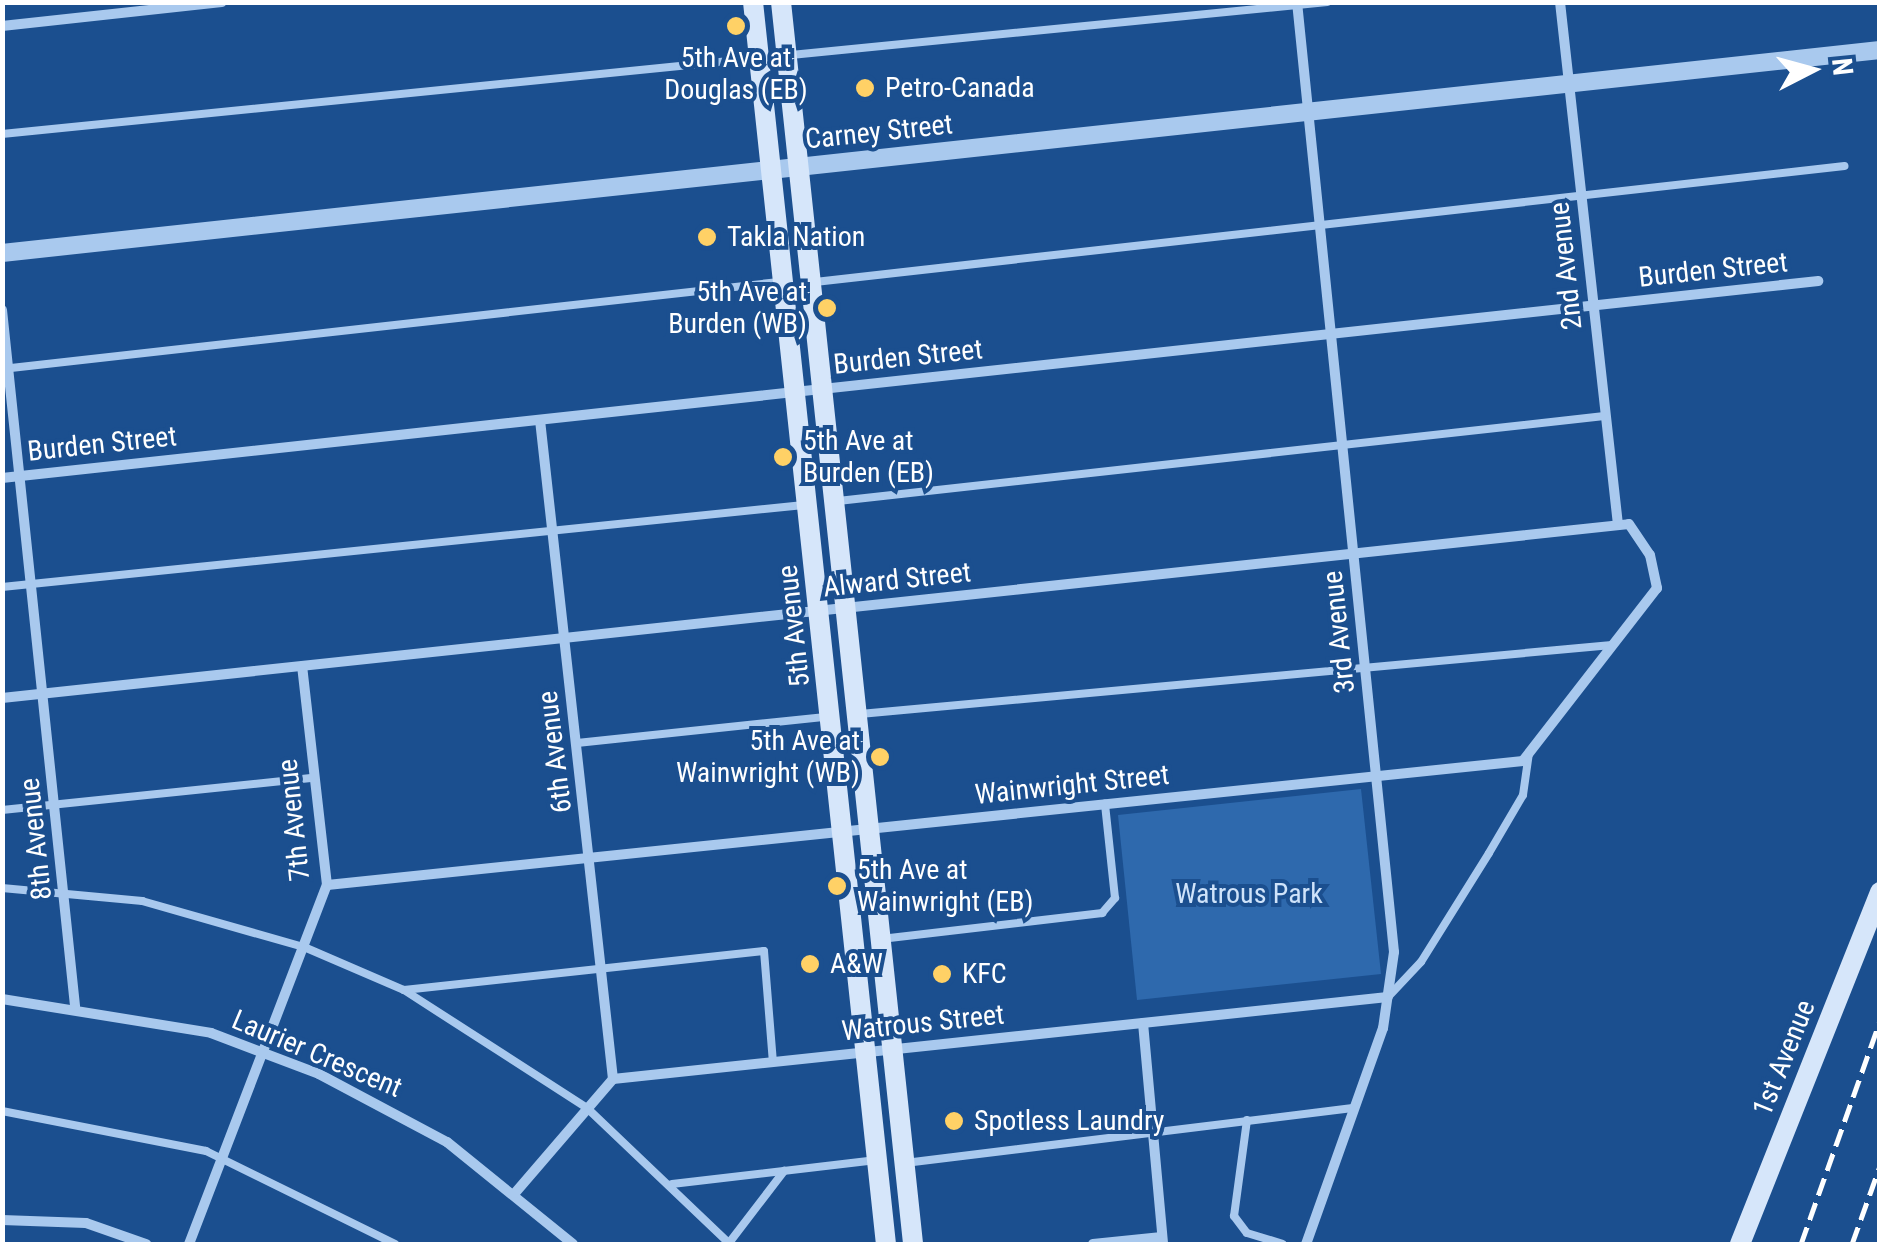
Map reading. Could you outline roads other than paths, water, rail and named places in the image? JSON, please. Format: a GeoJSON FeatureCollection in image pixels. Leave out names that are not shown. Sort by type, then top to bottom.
{"type":"FeatureCollection","features":[{"type":"Feature","properties":{"kind":"main road","name":"5th Avenue"},"geometry":{"type":"LineString","coordinates":[[753,2],[845,830],[886,1244]]}},
{"type":"Feature","properties":{"kind":"main road","name":"5th Avenue"},"geometry":{"type":"LineString","coordinates":[[781,2],[914,1244]]}},
{"type":"Feature","properties":{"kind":"main road","name":"1st Avenue"},"geometry":{"type":"LineString","coordinates":[[1740,1244],[1880,892]]}},
{"type":"Feature","properties":{"kind":"street"},"geometry":{"type":"LineString","coordinates":[[2,26],[222,2]]}},
{"type":"Feature","properties":{"kind":"street","name":"2nd Avenue"},"geometry":{"type":"LineString","coordinates":[[1560,2],[1618,525]]}},
{"type":"Feature","properties":{"kind":"street","name":"3rd Avenue"},"geometry":{"type":"LineString","coordinates":[[1297,4],[1394,952],[1388,996],[1306,1244]]}},
{"type":"Feature","properties":{"kind":"street","name":"Carney Street"},"geometry":{"type":"LineString","coordinates":[[2,253],[1569,87],[1880,50]]}},
{"type":"Feature","properties":{"kind":"street","name":"Burden Street"},"geometry":{"type":"LineString","coordinates":[[2,478],[1818,281]]}},
{"type":"Feature","properties":{"kind":"street","name":"8th Avenue"},"geometry":{"type":"LineString","coordinates":[[2,310],[5,369],[20,476],[76,1006]]}},
{"type":"Feature","properties":{"kind":"street","name":"6th Avenue"},"geometry":{"type":"LineString","coordinates":[[540,420],[613,1079]]}},
{"type":"Feature","properties":{"kind":"street"},"geometry":{"type":"LineString","coordinates":[[1529,753],[1657,588],[1650,555],[1629,524],[1618,525]]}},
{"type":"Feature","properties":{"kind":"street","name":"Alward Street"},"geometry":{"type":"LineString","coordinates":[[2,698],[1618,525]]}},
{"type":"Feature","properties":{"kind":"street","name":"7th Avenue"},"geometry":{"type":"LineString","coordinates":[[189,1244],[327,885],[302,666]]}},
{"type":"Feature","properties":{"kind":"street","name":"Wainwright Street"},"geometry":{"type":"LineString","coordinates":[[327,885],[1377,776],[1529,753]]}},
{"type":"Feature","properties":{"kind":"street","name":"Watrous Street"},"geometry":{"type":"LineString","coordinates":[[613,1079],[1388,996]]}},
{"type":"Feature","properties":{"kind":"street","name":"Laurier Crescent"},"geometry":{"type":"LineString","coordinates":[[2,999],[76,1006],[264,1051],[368,1096],[515,1193],[574,1244]]}},
{"type":"Feature","properties":{"kind":"street"},"geometry":{"type":"LineString","coordinates":[[1093,1244],[1163,1241],[1143,1023]]}},
{"type":"Feature","properties":{"kind":"street"},"geometry":{"type":"LineString","coordinates":[[515,1193],[613,1079]]}},
{"type":"Feature","properties":{"kind":"street"},"geometry":{"type":"LineString","coordinates":[[2,1220],[86,1224],[146,1244]]}},
{"type":"Feature","properties":{"kind":"lane"},"geometry":{"type":"LineString","coordinates":[[786,55],[1327,2]]}},
{"type":"Feature","properties":{"kind":"lane"},"geometry":{"type":"LineString","coordinates":[[2,134],[759,58]]}},
{"type":"Feature","properties":{"kind":"lane"},"geometry":{"type":"LineString","coordinates":[[811,282],[1320,228],[1844,166]]}},
{"type":"Feature","properties":{"kind":"lane"},"geometry":{"type":"LineString","coordinates":[[5,369],[783,282]]}},
{"type":"Feature","properties":{"kind":"lane"},"geometry":{"type":"LineString","coordinates":[[834,502],[1604,416]]}},
{"type":"Feature","properties":{"kind":"lane"},"geometry":{"type":"LineString","coordinates":[[2,587],[808,504]]}},
{"type":"Feature","properties":{"kind":"lane"},"geometry":{"type":"LineString","coordinates":[[857,714],[1612,645]]}},
{"type":"Feature","properties":{"kind":"lane"},"geometry":{"type":"LineString","coordinates":[[577,743],[832,717]]}},
{"type":"Feature","properties":{"kind":"lane"},"geometry":{"type":"LineString","coordinates":[[1388,996],[1421,962],[1506,824],[1529,753]]}},
{"type":"Feature","properties":{"kind":"lane"},"geometry":{"type":"LineString","coordinates":[[2,810],[313,778]]}},
{"type":"Feature","properties":{"kind":"lane"},"geometry":{"type":"LineString","coordinates":[[881,939],[1102,914],[1115,898],[1105,804]]}},
{"type":"Feature","properties":{"kind":"lane"},"geometry":{"type":"LineString","coordinates":[[2,888],[142,901],[304,947],[404,990],[588,1108],[672,1184],[730,1244],[784,1171]]}},
{"type":"Feature","properties":{"kind":"lane"},"geometry":{"type":"LineString","coordinates":[[404,990],[764,951],[772,1062]]}},
{"type":"Feature","properties":{"kind":"lane"},"geometry":{"type":"LineString","coordinates":[[905,1163],[1354,1108]]}},
{"type":"Feature","properties":{"kind":"lane"},"geometry":{"type":"LineString","coordinates":[[2,1111],[114,1127],[221,1157],[395,1244]]}},
{"type":"Feature","properties":{"kind":"lane"},"geometry":{"type":"LineString","coordinates":[[1247,1120],[1234,1216],[1247,1233],[1282,1244]]}},
{"type":"Feature","properties":{"kind":"lane"},"geometry":{"type":"LineString","coordinates":[[672,1184],[878,1160]]}},
{"type":"Feature","properties":{"kind":"railway"},"geometry":{"type":"LineString","coordinates":[[1801,1244],[1880,1021]]}},
{"type":"Feature","properties":{"kind":"railway"},"geometry":{"type":"LineString","coordinates":[[1852,1244],[1880,1166]]}},
{"type":"Feature","properties":{"kind":"place","name":"5th Ave at Douglas (EB)"},"geometry":{"type":"Point","coordinates":[736,26]}},
{"type":"Feature","properties":{"kind":"place","name":"Petro-Canada"},"geometry":{"type":"Point","coordinates":[865,88]}},
{"type":"Feature","properties":{"kind":"place","name":"Takla Nation"},"geometry":{"type":"Point","coordinates":[707,237]}},
{"type":"Feature","properties":{"kind":"place","name":"5th Ave at Burden (WB)"},"geometry":{"type":"Point","coordinates":[827,308]}},
{"type":"Feature","properties":{"kind":"place","name":"5th Ave at Burden (EB)"},"geometry":{"type":"Point","coordinates":[783,457]}},
{"type":"Feature","properties":{"kind":"place","name":"5th Ave at Wainwright (WB)"},"geometry":{"type":"Point","coordinates":[880,757]}},
{"type":"Feature","properties":{"kind":"place","name":"5th Ave at Wainwright (EB)"},"geometry":{"type":"Point","coordinates":[837,886]}},
{"type":"Feature","properties":{"kind":"place","name":"A&W"},"geometry":{"type":"Point","coordinates":[810,964]}},
{"type":"Feature","properties":{"kind":"place","name":"KFC"},"geometry":{"type":"Point","coordinates":[942,974]}},
{"type":"Feature","properties":{"kind":"place","name":"Spotless Laundry"},"geometry":{"type":"Point","coordinates":[954,1121]}},
{"type":"Feature","properties":{"kind":"park label","name":"Watrous Park"},"geometry":{"type":"Point","coordinates":[1249,894]}}]}
